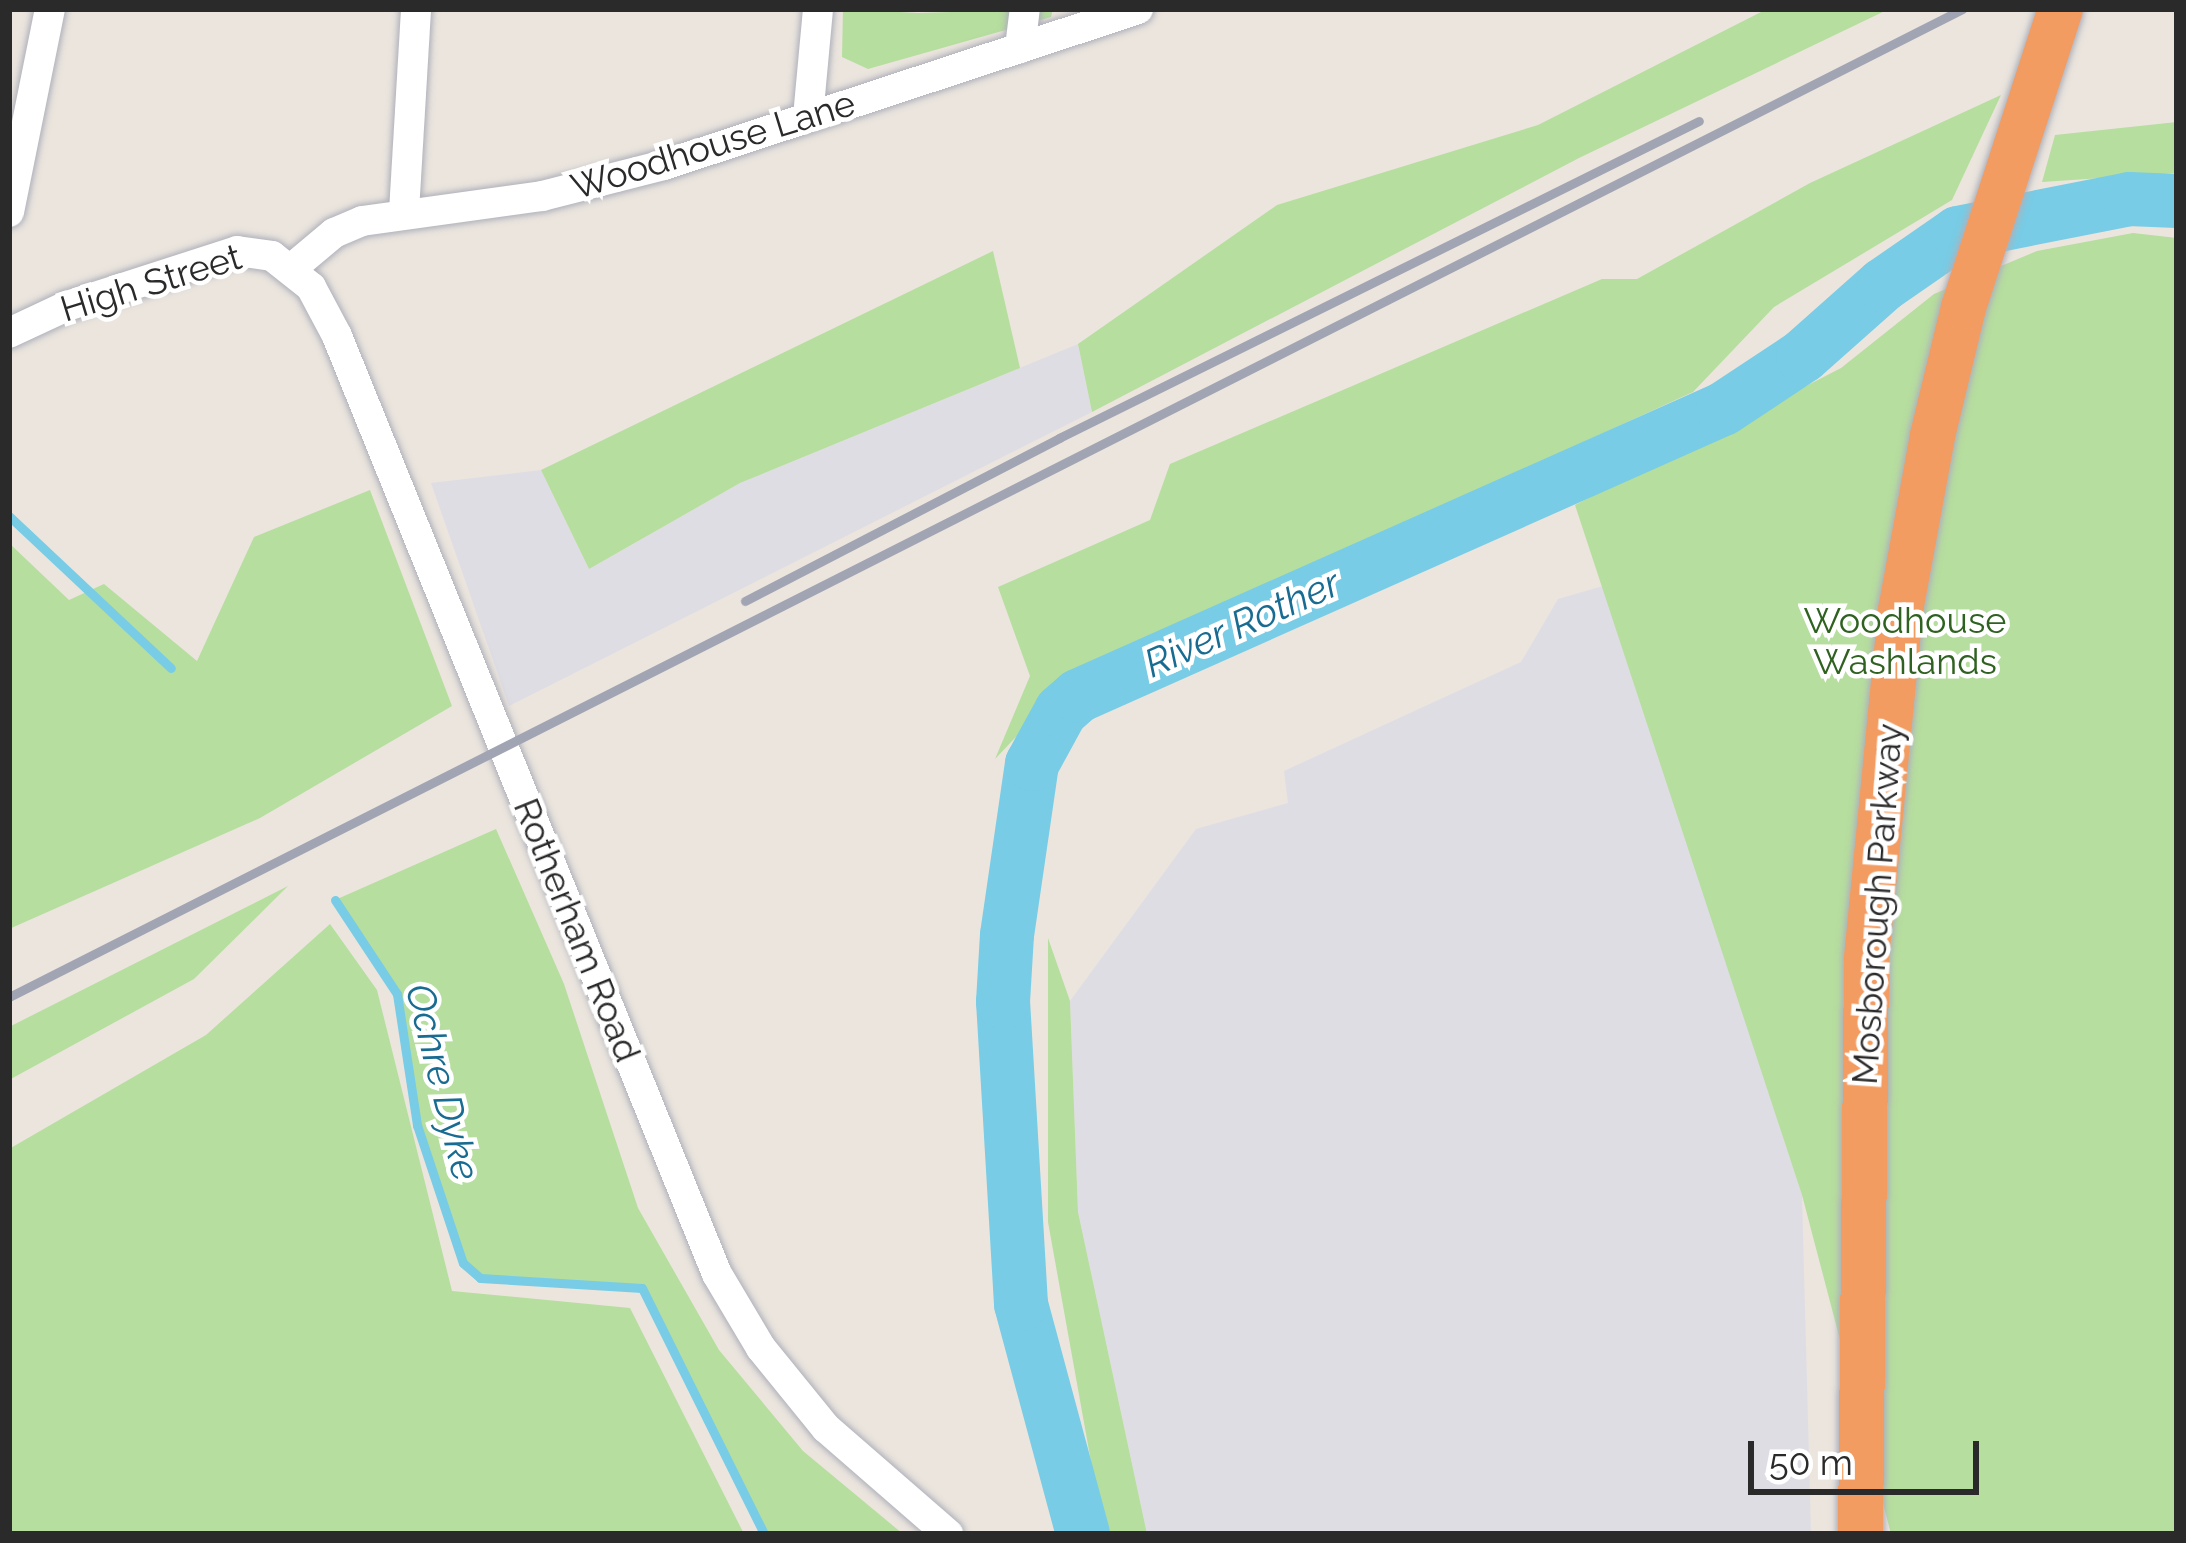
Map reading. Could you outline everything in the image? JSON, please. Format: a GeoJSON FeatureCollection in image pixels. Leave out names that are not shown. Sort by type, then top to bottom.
{"type":"FeatureCollection","features":[{"type":"Feature","properties":{"kind":"highway","name":"Mosborough Parkway"},"geometry":{"type":"LineString","coordinates":[[1859,1534],[1867,957],[1900,610],[1932,435],[1963,307],[2060,9]]}},
{"type":"Feature","properties":{"kind":"street"},"geometry":{"type":"LineString","coordinates":[[9,212],[50,9]]}},
{"type":"Feature","properties":{"kind":"street"},"geometry":{"type":"LineString","coordinates":[[404,212],[416,9]]}},
{"type":"Feature","properties":{"kind":"street"},"geometry":{"type":"LineString","coordinates":[[808,117],[818,9]]}},
{"type":"Feature","properties":{"kind":"street"},"geometry":{"type":"LineString","coordinates":[[1020,48],[1025,9]]}},
{"type":"Feature","properties":{"kind":"street","name":"Woodhouse Lane"},"geometry":{"type":"LineString","coordinates":[[292,268],[345,227],[404,212],[542,196],[664,165],[1138,9]]}},
{"type":"Feature","properties":{"kind":"street","name":"High Street"},"geometry":{"type":"LineString","coordinates":[[9,333],[68,306],[226,253],[262,252],[292,268]]}},
{"type":"Feature","properties":{"kind":"street","name":"Rotherham Road"},"geometry":{"type":"LineString","coordinates":[[292,268],[316,296],[337,336],[717,1274],[760,1348],[826,1428],[948,1534]]}},
{"type":"Feature","properties":{"kind":"shaded area"},"geometry":{"type":"Polygon","coordinates":[[[1078,344],[1092,412],[509,706],[431,483],[541,470],[589,569],[740,483],[1078,344]]]}},
{"type":"Feature","properties":{"kind":"shaded area"},"geometry":{"type":"Polygon","coordinates":[[[1603,586],[1802,1195],[1811,1534],[1147,1534],[1078,1212],[1070,1001],[1196,829],[1288,803],[1284,771],[1521,662],[1558,599],[1603,586]]]}},
{"type":"Feature","properties":{"kind":"green space"},"geometry":{"type":"Polygon","coordinates":[[[843,9],[918,13],[1053,9],[1051,17],[868,69],[842,57],[843,9]]]}},
{"type":"Feature","properties":{"kind":"green space"},"geometry":{"type":"Polygon","coordinates":[[[1767,9],[1889,9],[1579,158],[1092,412],[1078,344],[1277,205],[1538,125],[1767,9]]]}},
{"type":"Feature","properties":{"kind":"green space"},"geometry":{"type":"Polygon","coordinates":[[[2001,95],[1952,200],[1774,307],[1693,392],[1076,674],[995,759],[1030,676],[998,587],[1150,520],[1170,464],[1602,279],[1637,279],[1810,183],[2001,95]]]}},
{"type":"Feature","properties":{"kind":"green space"},"geometry":{"type":"Polygon","coordinates":[[[2177,122],[2177,173],[2042,182],[2055,135],[2177,122]]]}},
{"type":"Feature","properties":{"kind":"green space","name":"Woodhouse Washlands"},"geometry":{"type":"Polygon","coordinates":[[[2133,233],[2177,238],[2177,1534],[1891,1534],[1802,1195],[1575,505],[1841,368],[1934,294],[2037,251],[2133,233]]]}},
{"type":"Feature","properties":{"kind":"green space"},"geometry":{"type":"Polygon","coordinates":[[[993,251],[1020,368],[740,483],[589,569],[541,470],[993,251]]]}},
{"type":"Feature","properties":{"kind":"green space"},"geometry":{"type":"Polygon","coordinates":[[[370,490],[452,706],[260,818],[9,929],[9,543],[69,600],[104,584],[197,661],[254,537],[370,490]]]}},
{"type":"Feature","properties":{"kind":"green space"},"geometry":{"type":"Polygon","coordinates":[[[496,829],[564,984],[638,1208],[719,1350],[803,1451],[903,1534],[764,1534],[642,1288],[480,1278],[463,1263],[417,1125],[397,994],[335,900],[496,829]]]}},
{"type":"Feature","properties":{"kind":"green space"},"geometry":{"type":"Polygon","coordinates":[[[288,886],[194,979],[9,1080],[9,1027],[288,886]]]}},
{"type":"Feature","properties":{"kind":"green space"},"geometry":{"type":"Polygon","coordinates":[[[330,924],[377,990],[452,1291],[630,1308],[744,1534],[9,1534],[9,1149],[206,1035],[330,924]]]}},
{"type":"Feature","properties":{"kind":"green space"},"geometry":{"type":"Polygon","coordinates":[[[1048,938],[1070,1001],[1078,1212],[1147,1534],[1104,1534],[1048,1222],[1048,938]]]}},
{"type":"Feature","properties":{"kind":"waterway","name":"River Rother"},"geometry":{"type":"LineString","coordinates":[[1083,1534],[1021,1304],[1003,1002],[1007,935],[1032,764],[1061,711],[1078,696],[1723,409],[1803,356],[1883,285],[1958,233],[2129,199],[2177,201]]}},
{"type":"Feature","properties":{"kind":"waterway","name":"Ochre Dyke"},"geometry":{"type":"LineString","coordinates":[[9,516],[171,668]]}},
{"type":"Feature","properties":{"kind":"waterway","name":"Ochre Dyke"},"geometry":{"type":"LineString","coordinates":[[335,900],[397,994],[417,1125],[463,1263],[480,1278],[642,1288],[764,1534]]}},
{"type":"Feature","properties":{"kind":"railway"},"geometry":{"type":"LineString","coordinates":[[9,997],[1962,9]]}},
{"type":"Feature","properties":{"kind":"railway"},"geometry":{"type":"LineString","coordinates":[[745,601],[1059,438],[1699,121]]}}]}
